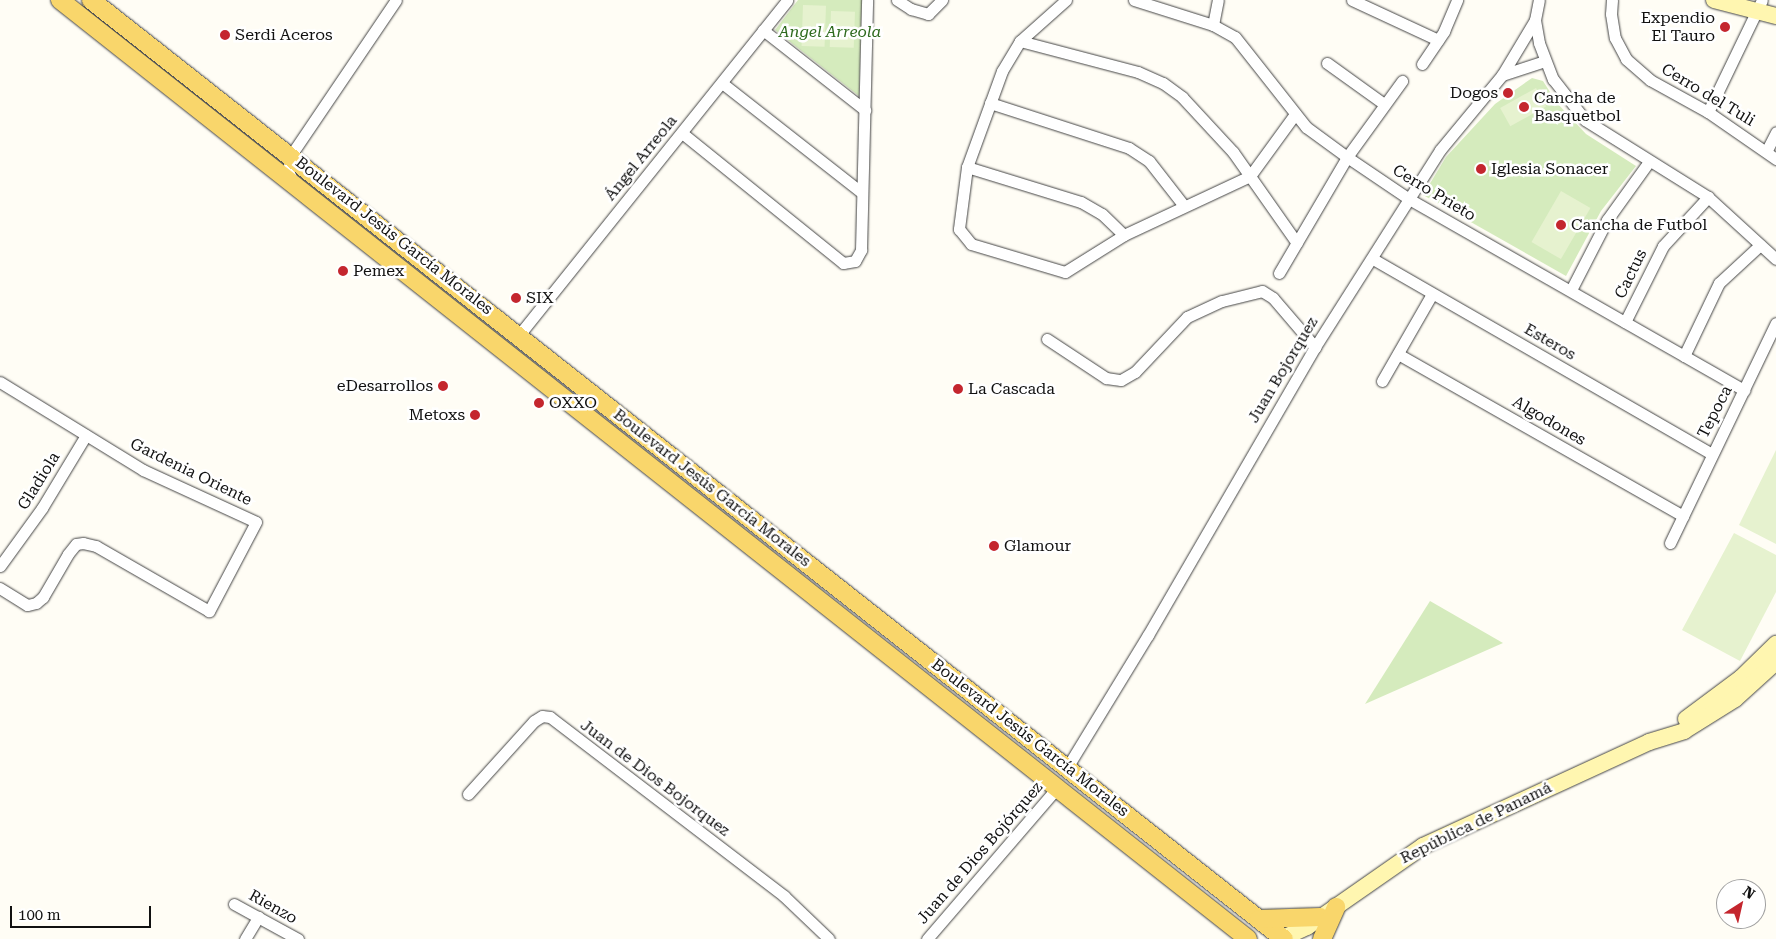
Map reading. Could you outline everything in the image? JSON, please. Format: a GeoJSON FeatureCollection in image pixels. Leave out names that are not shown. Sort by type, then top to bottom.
{"type":"FeatureCollection","features":[{"type":"Feature","properties":{"kind":"main road","name":"Boulevard Jesús García Morales"},"geometry":{"type":"LineString","coordinates":[[60,0],[564,400],[1058,788],[1233,933],[1248,939]]}},
{"type":"Feature","properties":{"kind":"main road","name":"Boulevard Jesús García Morales"},"geometry":{"type":"LineString","coordinates":[[91,0],[1068,766],[1259,919],[1296,933]]}},
{"type":"Feature","properties":{"kind":"main road"},"geometry":{"type":"LineString","coordinates":[[1714,0],[1758,6],[1776,16]]}},
{"type":"Feature","properties":{"kind":"main road"},"geometry":{"type":"LineString","coordinates":[[564,400],[580,383]]}},
{"type":"Feature","properties":{"kind":"main road","name":"República de Panamá"},"geometry":{"type":"LineString","coordinates":[[1296,933],[1423,846],[1657,738],[1742,678],[1776,644]]}},
{"type":"Feature","properties":{"kind":"main road"},"geometry":{"type":"LineString","coordinates":[[1703,706],[1738,688],[1776,652]]}},
{"type":"Feature","properties":{"kind":"main road","name":"República de Panamá"},"geometry":{"type":"LineString","coordinates":[[1657,738],[1684,731],[1721,709],[1776,662]]}},
{"type":"Feature","properties":{"kind":"main road"},"geometry":{"type":"LineString","coordinates":[[1322,939],[1336,907]]}},
{"type":"Feature","properties":{"kind":"main road"},"geometry":{"type":"LineString","coordinates":[[1259,919],[1296,933]]}},
{"type":"Feature","properties":{"kind":"street"},"geometry":{"type":"LineString","coordinates":[[295,185],[288,171],[291,155],[396,0]]}},
{"type":"Feature","properties":{"kind":"street","name":"Ángel Arreola"},"geometry":{"type":"LineString","coordinates":[[519,335],[787,0]]}},
{"type":"Feature","properties":{"kind":"street"},"geometry":{"type":"LineString","coordinates":[[682,133],[843,263],[855,261],[861,250],[861,192],[868,0]]}},
{"type":"Feature","properties":{"kind":"street"},"geometry":{"type":"LineString","coordinates":[[897,0],[921,13],[939,4]]}},
{"type":"Feature","properties":{"kind":"street"},"geometry":{"type":"LineString","coordinates":[[1066,0],[1020,41],[1002,71],[967,167],[959,215],[962,236],[971,244],[1065,272],[1124,235],[1250,176],[1295,114]]}},
{"type":"Feature","properties":{"kind":"street","name":"Cerro Prieto"},"geometry":{"type":"LineString","coordinates":[[1134,0],[1213,26],[1235,37],[1250,52],[1306,127],[1347,157],[1409,199],[1744,390]]}},
{"type":"Feature","properties":{"kind":"street"},"geometry":{"type":"LineString","coordinates":[[1213,26],[1218,0]]}},
{"type":"Feature","properties":{"kind":"street"},"geometry":{"type":"LineString","coordinates":[[1352,0],[1438,40]]}},
{"type":"Feature","properties":{"kind":"street"},"geometry":{"type":"LineString","coordinates":[[1422,64],[1438,40],[1457,0]]}},
{"type":"Feature","properties":{"kind":"street","name":"Juan Bojorquez"},"geometry":{"type":"LineString","coordinates":[[1068,766],[1148,635],[1315,347],[1452,134],[1502,75],[1535,20],[1540,0]]}},
{"type":"Feature","properties":{"kind":"street","name":"Cerro del Tuli"},"geometry":{"type":"LineString","coordinates":[[1612,0],[1611,14],[1615,38],[1626,59],[1650,80],[1708,112],[1767,150],[1776,159]]}},
{"type":"Feature","properties":{"kind":"street"},"geometry":{"type":"LineString","coordinates":[[1708,112],[1758,6]]}},
{"type":"Feature","properties":{"kind":"street"},"geometry":{"type":"LineString","coordinates":[[1535,20],[1545,61],[1553,79],[1585,120],[1648,162],[1708,197],[1776,260]]}},
{"type":"Feature","properties":{"kind":"street"},"geometry":{"type":"LineString","coordinates":[[763,30],[865,110]]}},
{"type":"Feature","properties":{"kind":"street"},"geometry":{"type":"LineString","coordinates":[[1020,41],[1138,72],[1163,83],[1206,120],[1250,176],[1297,244]]}},
{"type":"Feature","properties":{"kind":"street"},"geometry":{"type":"LineString","coordinates":[[1502,75],[1545,61]]}},
{"type":"Feature","properties":{"kind":"street"},"geometry":{"type":"LineString","coordinates":[[1327,63],[1384,104]]}},
{"type":"Feature","properties":{"kind":"street"},"geometry":{"type":"LineString","coordinates":[[1279,273],[1347,157],[1402,81]]}},
{"type":"Feature","properties":{"kind":"street"},"geometry":{"type":"LineString","coordinates":[[722,82],[861,192]]}},
{"type":"Feature","properties":{"kind":"street"},"geometry":{"type":"LineString","coordinates":[[990,103],[1130,148],[1149,161],[1184,206]]}},
{"type":"Feature","properties":{"kind":"street"},"geometry":{"type":"LineString","coordinates":[[1767,150],[1776,132]]}},
{"type":"Feature","properties":{"kind":"street"},"geometry":{"type":"LineString","coordinates":[[1571,290],[1607,220],[1648,162]]}},
{"type":"Feature","properties":{"kind":"street"},"geometry":{"type":"LineString","coordinates":[[967,167],[1081,202],[1102,214],[1124,235]]}},
{"type":"Feature","properties":{"kind":"street","name":"Cactus"},"geometry":{"type":"LineString","coordinates":[[1625,322],[1663,246],[1708,197]]}},
{"type":"Feature","properties":{"kind":"street"},"geometry":{"type":"LineString","coordinates":[[1684,356],[1719,283],[1760,245]]}},
{"type":"Feature","properties":{"kind":"street","name":"Esteros"},"geometry":{"type":"LineString","coordinates":[[1373,258],[1432,294],[1712,454]]}},
{"type":"Feature","properties":{"kind":"street"},"geometry":{"type":"LineString","coordinates":[[1047,338],[1106,378],[1121,380],[1136,372],[1187,317],[1222,301],[1262,291],[1273,298],[1315,347]]}},
{"type":"Feature","properties":{"kind":"street"},"geometry":{"type":"LineString","coordinates":[[1382,382],[1432,294]]}},
{"type":"Feature","properties":{"kind":"street","name":"Tepoca"},"geometry":{"type":"LineString","coordinates":[[1670,543],[1776,323]]}},
{"type":"Feature","properties":{"kind":"street","name":"Algodones"},"geometry":{"type":"LineString","coordinates":[[1398,354],[1683,516]]}},
{"type":"Feature","properties":{"kind":"street","name":"Gardenia Oriente"},"geometry":{"type":"LineString","coordinates":[[0,382],[144,470],[256,522],[209,611],[96,546],[83,543],[76,544],[68,554],[43,597],[36,603],[26,605],[0,588]]}},
{"type":"Feature","properties":{"kind":"street","name":"Gladiola"},"geometry":{"type":"LineString","coordinates":[[0,566],[42,508],[86,435]]}},
{"type":"Feature","properties":{"kind":"street","name":"Juan de Dios Bojorquez"},"geometry":{"type":"LineString","coordinates":[[468,794],[534,721],[542,716],[550,717],[784,896],[829,939]]}},
{"type":"Feature","properties":{"kind":"street","name":"Juan de Dios Bojórquez"},"geometry":{"type":"LineString","coordinates":[[927,939],[1058,788]]}},
{"type":"Feature","properties":{"kind":"street","name":"Rienzo"},"geometry":{"type":"LineString","coordinates":[[234,904],[298,939]]}},
{"type":"Feature","properties":{"kind":"street"},"geometry":{"type":"LineString","coordinates":[[246,939],[258,917]]}},
{"type":"Feature","properties":{"kind":"green space","name":"Angel Arreola"},"geometry":{"type":"Polygon","coordinates":[[[798,0],[862,0],[859,96],[775,30],[798,0]]]}},
{"type":"Feature","properties":{"kind":"green space"},"geometry":{"type":"Polygon","coordinates":[[[803,5],[826,6],[825,47],[802,46],[803,5]]]}},
{"type":"Feature","properties":{"kind":"green space"},"geometry":{"type":"Polygon","coordinates":[[[831,11],[855,12],[854,48],[830,47],[831,11]]]}},
{"type":"Feature","properties":{"kind":"green space"},"geometry":{"type":"Polygon","coordinates":[[[1532,78],[1543,81],[1557,103],[1586,134],[1636,166],[1601,211],[1566,276],[1423,195],[1446,157],[1495,104],[1532,78]]]}},
{"type":"Feature","properties":{"kind":"green space","name":"Cancha de Basquetbol"},"geometry":{"type":"Polygon","coordinates":[[[1536,88],[1546,106],[1510,126],[1500,108],[1536,88]]]}},
{"type":"Feature","properties":{"kind":"green space","name":"Cancha de Futbol"},"geometry":{"type":"Polygon","coordinates":[[[1561,191],[1590,208],[1561,259],[1532,242],[1561,191]]]}},
{"type":"Feature","properties":{"kind":"green space"},"geometry":{"type":"Polygon","coordinates":[[[1776,450],[1776,544],[1739,525],[1776,450]]]}},
{"type":"Feature","properties":{"kind":"green space"},"geometry":{"type":"Polygon","coordinates":[[[1734,533],[1776,555],[1776,592],[1740,661],[1682,630],[1734,533]]]}},
{"type":"Feature","properties":{"kind":"green space"},"geometry":{"type":"Polygon","coordinates":[[[1430,601],[1503,643],[1365,704],[1430,601]]]}},
{"type":"Feature","properties":{"kind":"place","name":"Expendio El Tauro"},"geometry":{"type":"Point","coordinates":[1725,27]}},
{"type":"Feature","properties":{"kind":"place","name":"Serdi Aceros"},"geometry":{"type":"Point","coordinates":[225,35]}},
{"type":"Feature","properties":{"kind":"place","name":"Dogos"},"geometry":{"type":"Point","coordinates":[1508,93]}},
{"type":"Feature","properties":{"kind":"place","name":"Cancha de Basquetbol"},"geometry":{"type":"Point","coordinates":[1524,107]}},
{"type":"Feature","properties":{"kind":"place","name":"Iglesia Sonacer"},"geometry":{"type":"Point","coordinates":[1481,169]}},
{"type":"Feature","properties":{"kind":"place","name":"Cancha de Futbol"},"geometry":{"type":"Point","coordinates":[1561,225]}},
{"type":"Feature","properties":{"kind":"place","name":"Pemex"},"geometry":{"type":"Point","coordinates":[343,271]}},
{"type":"Feature","properties":{"kind":"place","name":"SIX"},"geometry":{"type":"Point","coordinates":[516,298]}},
{"type":"Feature","properties":{"kind":"place","name":"eDesarrollos"},"geometry":{"type":"Point","coordinates":[443,386]}},
{"type":"Feature","properties":{"kind":"place","name":"La Cascada"},"geometry":{"type":"Point","coordinates":[958,389]}},
{"type":"Feature","properties":{"kind":"place","name":"OXXO"},"geometry":{"type":"Point","coordinates":[539,403]}},
{"type":"Feature","properties":{"kind":"place","name":"Metoxs"},"geometry":{"type":"Point","coordinates":[475,415]}},
{"type":"Feature","properties":{"kind":"place","name":"Glamour"},"geometry":{"type":"Point","coordinates":[994,546]}}]}
